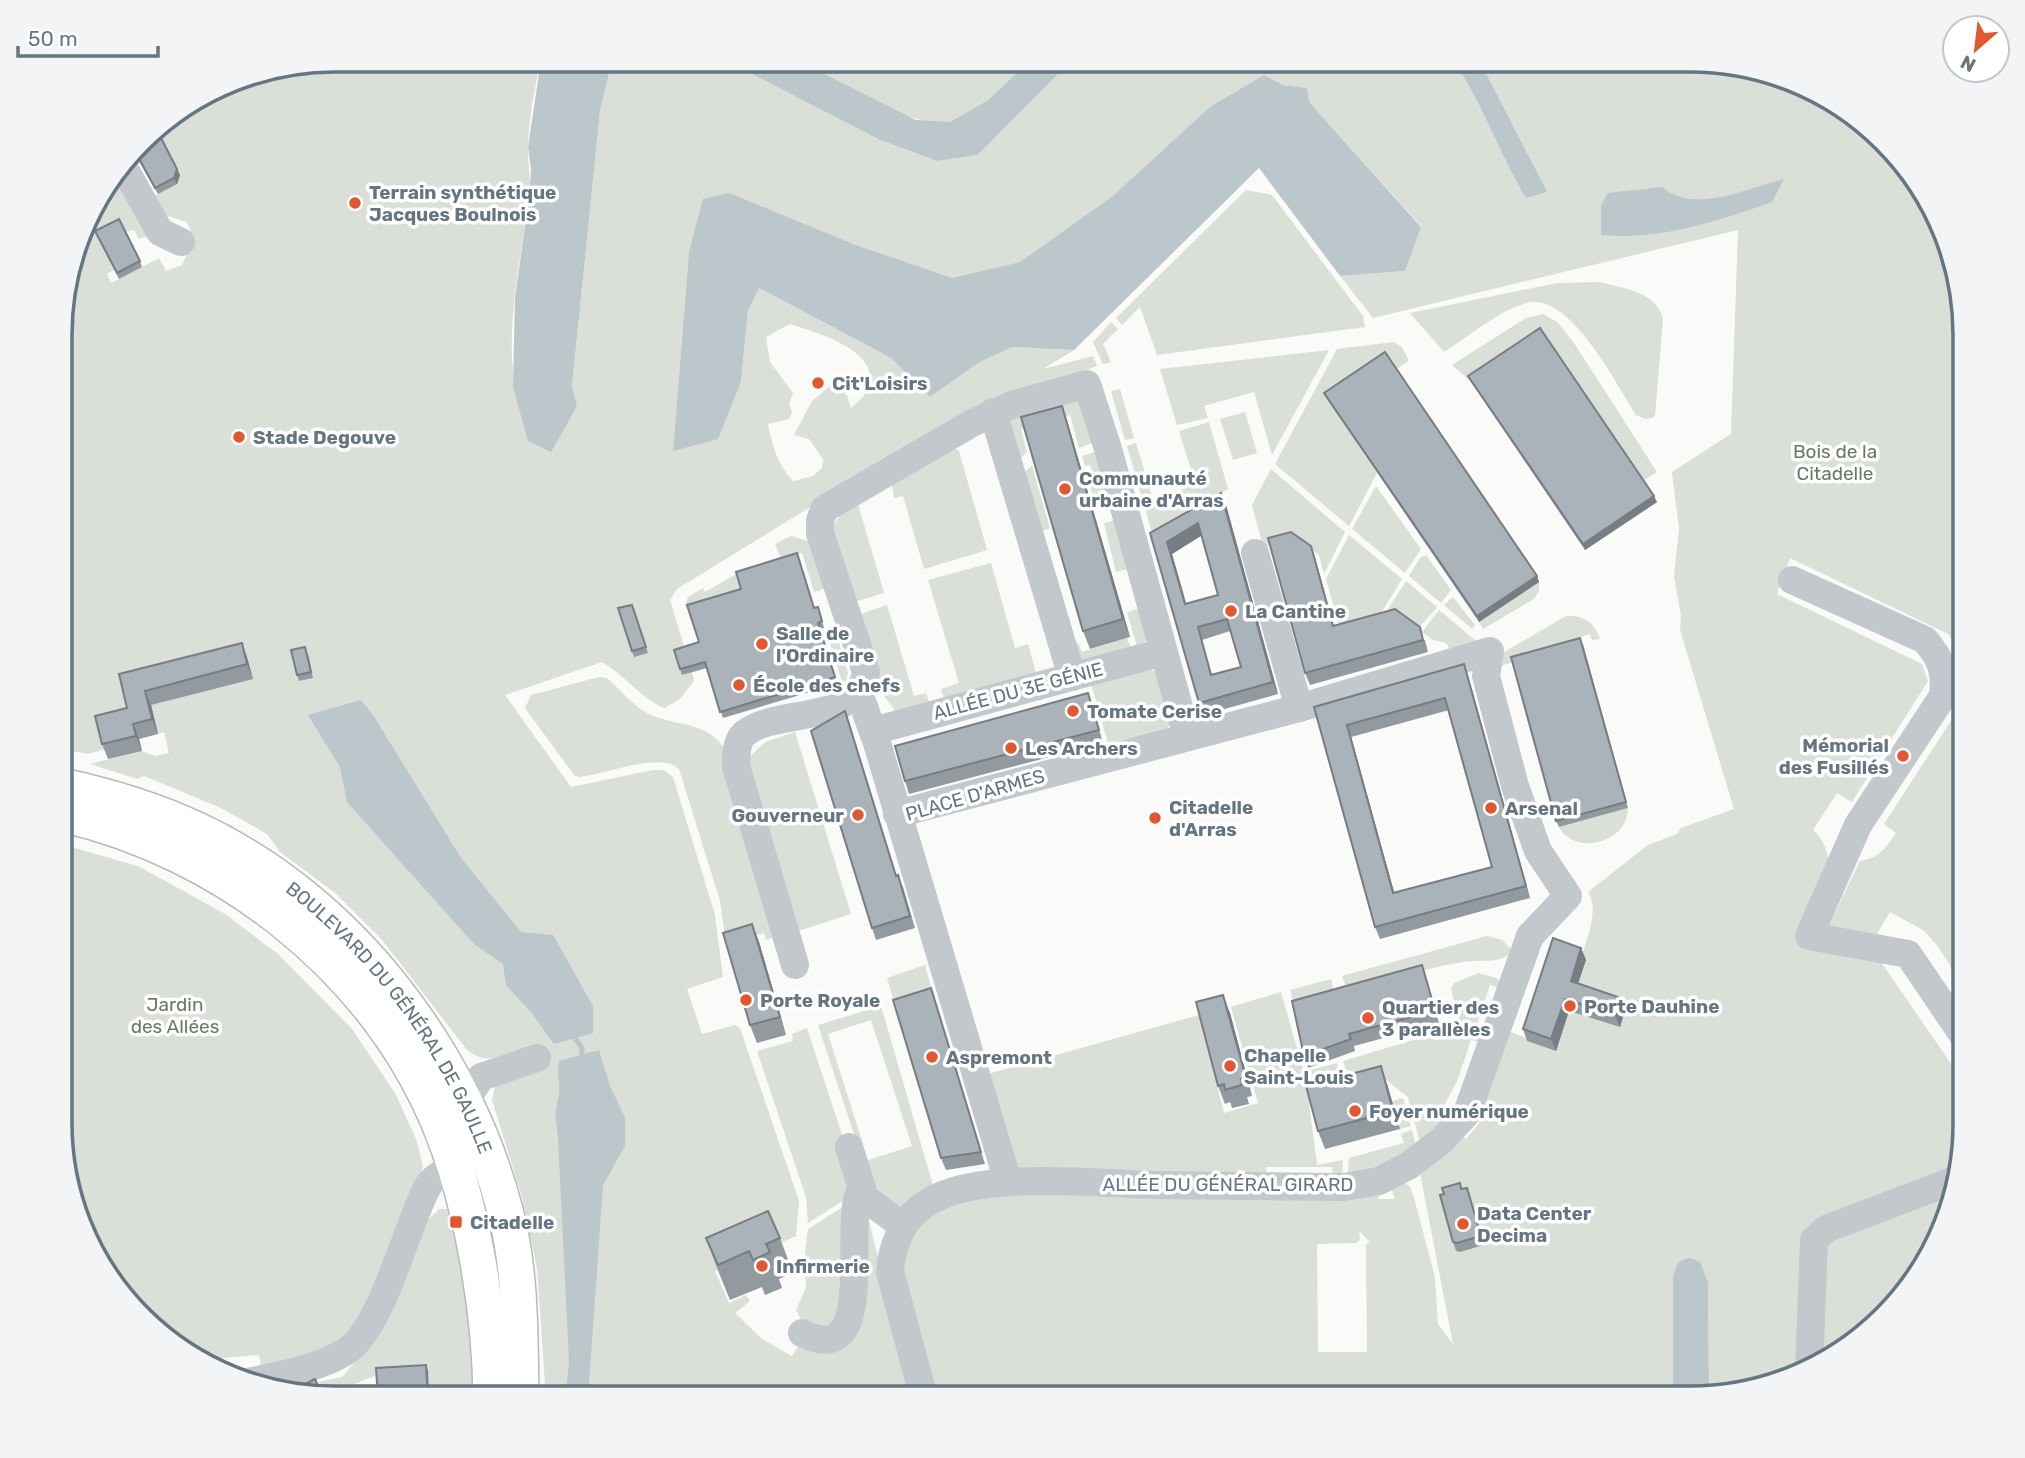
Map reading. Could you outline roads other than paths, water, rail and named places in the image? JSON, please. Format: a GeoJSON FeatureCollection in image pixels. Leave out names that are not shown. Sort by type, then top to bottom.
{"type":"FeatureCollection","features":[{"type":"Feature","properties":{"kind":"main road","name":"BOULEVARD DU GÉNÉRAL DE GAULLE"},"geometry":{"type":"LineString","coordinates":[[72,789],[180,822],[244,856],[286,884],[322,913],[377,968],[426,1037],[464,1102],[486,1150],[512,1243],[521,1386]]}},
{"type":"Feature","properties":{"kind":"main road","name":"BOULEVARD DU GÉNÉRAL DE GAULLE"},"geometry":{"type":"LineString","coordinates":[[72,817],[121,832],[176,855],[267,907],[322,956],[370,1006],[418,1081],[440,1128],[453,1167],[472,1238],[481,1287],[490,1386]]}},
{"type":"Feature","properties":{"kind":"street"},"geometry":{"type":"LineString","coordinates":[[128,173],[160,232],[181,242]]}},
{"type":"Feature","properties":{"kind":"street"},"geometry":{"type":"LineString","coordinates":[[897,814],[859,693],[866,672],[820,533],[820,521],[824,509],[993,412],[1087,384],[1108,449],[1185,727]]}},
{"type":"Feature","properties":{"kind":"street"},"geometry":{"type":"LineString","coordinates":[[993,412],[1072,677]]}},
{"type":"Feature","properties":{"kind":"street"},"geometry":{"type":"LineString","coordinates":[[1255,553],[1299,708]]}},
{"type":"Feature","properties":{"kind":"street"},"geometry":{"type":"LineString","coordinates":[[1792,580],[1925,640],[1938,656],[1946,674],[1943,696],[1846,846],[1809,936],[1908,954],[1953,1020]]}},
{"type":"Feature","properties":{"kind":"street","name":"PLACE D'ARMES"},"geometry":{"type":"LineString","coordinates":[[1008,1182],[897,814],[1185,727],[1299,708],[1490,651],[1486,676],[1515,786],[1538,850],[1568,896]]}},
{"type":"Feature","properties":{"kind":"street","name":"ALLÉE DU 3E GÉNIE"},"geometry":{"type":"LineString","coordinates":[[873,731],[1163,652]]}},
{"type":"Feature","properties":{"kind":"street"},"geometry":{"type":"LineString","coordinates":[[795,965],[736,766],[736,749],[743,735],[755,729],[832,708],[859,693]]}},
{"type":"Feature","properties":{"kind":"street","name":"ALLÉE DU GÉNÉRAL GIRARD"},"geometry":{"type":"LineString","coordinates":[[904,1226],[919,1208],[942,1195],[1008,1182],[1345,1187],[1367,1184],[1394,1173],[1441,1141],[1467,1113],[1531,936],[1568,896]]}},
{"type":"Feature","properties":{"kind":"street"},"geometry":{"type":"LineString","coordinates":[[440,1128],[452,1121],[481,1077],[537,1058]]}},
{"type":"Feature","properties":{"kind":"street"},"geometry":{"type":"LineString","coordinates":[[849,1147],[861,1189],[871,1204],[904,1226],[892,1251],[890,1272],[920,1386]]}},
{"type":"Feature","properties":{"kind":"street"},"geometry":{"type":"LineString","coordinates":[[267,1377],[348,1351],[365,1329],[399,1264],[428,1185],[453,1167]]}},
{"type":"Feature","properties":{"kind":"street"},"geometry":{"type":"LineString","coordinates":[[1810,1358],[1814,1240],[1826,1228],[1946,1183]]}},
{"type":"Feature","properties":{"kind":"street"},"geometry":{"type":"LineString","coordinates":[[802,1333],[825,1341],[835,1337],[849,1321],[855,1212],[861,1189]]}},
{"type":"Feature","properties":{"kind":"street"},"geometry":{"type":"LineString","coordinates":[[282,1381],[298,1369]]}},
{"type":"Feature","properties":{"kind":"waterway"},"geometry":{"type":"LineString","coordinates":[[572,1034],[582,1048],[582,1060]]}},
{"type":"Feature","properties":{"kind":"place","name":"Terrain synthétique Jacques Boulnois"},"geometry":{"type":"Point","coordinates":[355,203]}},
{"type":"Feature","properties":{"kind":"place","name":"Cit'Loisirs"},"geometry":{"type":"Point","coordinates":[818,383]}},
{"type":"Feature","properties":{"kind":"place","name":"Stade Degouve"},"geometry":{"type":"Point","coordinates":[239,437]}},
{"type":"Feature","properties":{"kind":"place","name":"Communauté urbaine d'Arras"},"geometry":{"type":"Point","coordinates":[1065,489]}},
{"type":"Feature","properties":{"kind":"place","name":"La Cantine"},"geometry":{"type":"Point","coordinates":[1231,611]}},
{"type":"Feature","properties":{"kind":"place","name":"Salle de l'Ordinaire"},"geometry":{"type":"Point","coordinates":[762,644]}},
{"type":"Feature","properties":{"kind":"place","name":"École des chefs"},"geometry":{"type":"Point","coordinates":[739,685]}},
{"type":"Feature","properties":{"kind":"place","name":"Tomate Cerise"},"geometry":{"type":"Point","coordinates":[1073,711]}},
{"type":"Feature","properties":{"kind":"place","name":"Les Archers"},"geometry":{"type":"Point","coordinates":[1011,748]}},
{"type":"Feature","properties":{"kind":"place","name":"Mémorial des Fusillés"},"geometry":{"type":"Point","coordinates":[1903,756]}},
{"type":"Feature","properties":{"kind":"place","name":"Arsenal"},"geometry":{"type":"Point","coordinates":[1491,808]}},
{"type":"Feature","properties":{"kind":"place","name":"Gouverneur"},"geometry":{"type":"Point","coordinates":[858,815]}},
{"type":"Feature","properties":{"kind":"place","name":"Citadelle d'Arras"},"geometry":{"type":"Point","coordinates":[1155,818]}},
{"type":"Feature","properties":{"kind":"place","name":"Porte Royale"},"geometry":{"type":"Point","coordinates":[746,1000]}},
{"type":"Feature","properties":{"kind":"place","name":"Porte Dauhine"},"geometry":{"type":"Point","coordinates":[1570,1006]}},
{"type":"Feature","properties":{"kind":"place","name":"Quartier des 3 parallèles"},"geometry":{"type":"Point","coordinates":[1368,1018]}},
{"type":"Feature","properties":{"kind":"place","name":"Aspremont"},"geometry":{"type":"Point","coordinates":[932,1057]}},
{"type":"Feature","properties":{"kind":"place","name":"Chapelle Saint-Louis"},"geometry":{"type":"Point","coordinates":[1230,1066]}},
{"type":"Feature","properties":{"kind":"place","name":"Foyer numérique"},"geometry":{"type":"Point","coordinates":[1355,1111]}},
{"type":"Feature","properties":{"kind":"place","name":"Citadelle"},"geometry":{"type":"Point","coordinates":[456,1222]}},
{"type":"Feature","properties":{"kind":"place","name":"Data Center Decima"},"geometry":{"type":"Point","coordinates":[1463,1224]}},
{"type":"Feature","properties":{"kind":"place","name":"Infirmerie"},"geometry":{"type":"Point","coordinates":[762,1266]}},
{"type":"Feature","properties":{"kind":"park label","name":"Bois de la Citadelle"},"geometry":{"type":"Point","coordinates":[1835,462]}},
{"type":"Feature","properties":{"kind":"park label","name":"Jardin des Allées"},"geometry":{"type":"Point","coordinates":[175,1015]}}]}
